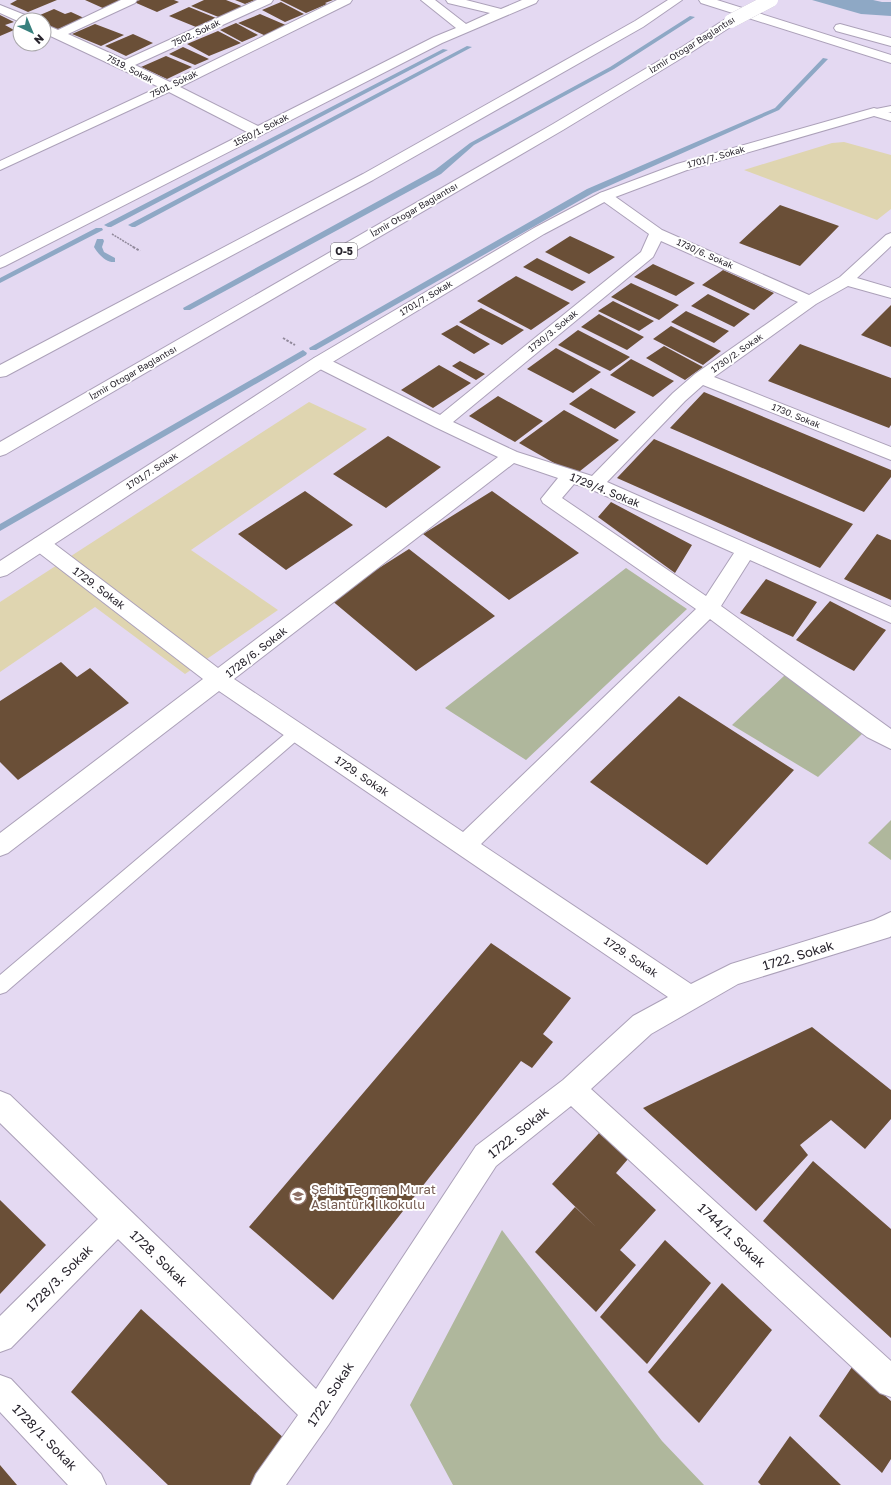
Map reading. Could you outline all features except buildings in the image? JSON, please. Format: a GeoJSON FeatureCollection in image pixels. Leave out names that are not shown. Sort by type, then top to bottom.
{"type":"FeatureCollection","features":[{"type":"Feature","properties":{"kind":"main road"},"geometry":{"type":"LineString","coordinates":[[0,2],[5,0]]}},
{"type":"Feature","properties":{"kind":"main road"},"geometry":{"type":"LineString","coordinates":[[59,34],[131,0]]}},
{"type":"Feature","properties":{"kind":"main road","name":"7502. Sokak"},"geometry":{"type":"LineString","coordinates":[[125,65],[267,0]]}},
{"type":"Feature","properties":{"kind":"main road","name":"7501. Sokak"},"geometry":{"type":"LineString","coordinates":[[0,166],[168,88],[346,0]]}},
{"type":"Feature","properties":{"kind":"main road"},"geometry":{"type":"LineString","coordinates":[[427,0],[465,29]]}},
{"type":"Feature","properties":{"kind":"main road"},"geometry":{"type":"LineString","coordinates":[[452,0],[503,13]]}},
{"type":"Feature","properties":{"kind":"main road"},"geometry":{"type":"LineString","coordinates":[[0,372],[368,178],[639,24],[676,0]]}},
{"type":"Feature","properties":{"kind":"main road"},"geometry":{"type":"LineString","coordinates":[[705,0],[891,59]]}},
{"type":"Feature","properties":{"kind":"main road"},"geometry":{"type":"LineString","coordinates":[[747,0],[773,4]]}},
{"type":"Feature","properties":{"kind":"main road","name":"İzmir Otogar Bağlantısı"},"geometry":{"type":"LineString","coordinates":[[0,450],[538,139],[686,50],[760,0]]}},
{"type":"Feature","properties":{"kind":"main road","name":"1550/1. Sokak"},"geometry":{"type":"LineString","coordinates":[[1,261],[259,132],[438,40],[528,1]]}},
{"type":"Feature","properties":{"kind":"main road"},"geometry":{"type":"LineString","coordinates":[[731,21],[773,4]]}},
{"type":"Feature","properties":{"kind":"main road"},"geometry":{"type":"LineString","coordinates":[[0,10],[12,15]]}},
{"type":"Feature","properties":{"kind":"main road"},"geometry":{"type":"LineString","coordinates":[[827,24],[891,42]]}},
{"type":"Feature","properties":{"kind":"main road","name":"7519. Sokak"},"geometry":{"type":"LineString","coordinates":[[52,31],[125,65],[168,88],[259,132]]}},
{"type":"Feature","properties":{"kind":"main road"},"geometry":{"type":"LineString","coordinates":[[874,112],[891,117]]}},
{"type":"Feature","properties":{"kind":"main road","name":"1701/7. Sokak"},"geometry":{"type":"LineString","coordinates":[[0,570],[320,362],[539,231],[605,196],[682,167],[874,112]]}},
{"type":"Feature","properties":{"kind":"main road","name":"1730/6. Sokak"},"geometry":{"type":"LineString","coordinates":[[605,196],[658,233],[810,301]]}},
{"type":"Feature","properties":{"kind":"main road","name":"1730/3. Sokak"},"geometry":{"type":"LineString","coordinates":[[441,423],[648,254],[658,233]]}},
{"type":"Feature","properties":{"kind":"main road","name":"1730/2. Sokak"},"geometry":{"type":"LineString","coordinates":[[595,484],[679,397],[701,378],[810,301],[846,280],[891,238]]}},
{"type":"Feature","properties":{"kind":"main road"},"geometry":{"type":"LineString","coordinates":[[846,280],[891,293]]}},
{"type":"Feature","properties":{"kind":"main road","name":"1729/4. Sokak"},"geometry":{"type":"LineString","coordinates":[[320,362],[441,423],[511,456],[595,484],[746,550],[891,616]]}},
{"type":"Feature","properties":{"kind":"main road","name":"1730. Sokak"},"geometry":{"type":"LineString","coordinates":[[701,378],[891,454]]}},
{"type":"Feature","properties":{"kind":"main road","name":"1728/6. Sokak"},"geometry":{"type":"LineString","coordinates":[[0,846],[220,680],[511,456]]}},
{"type":"Feature","properties":{"kind":"main road"},"geometry":{"type":"LineString","coordinates":[[571,476],[550,499],[709,608],[875,731],[891,740]]}},
{"type":"Feature","properties":{"kind":"main road","name":"1729. Sokak"},"geometry":{"type":"LineString","coordinates":[[41,544],[220,680],[691,998]]}},
{"type":"Feature","properties":{"kind":"main road"},"geometry":{"type":"LineString","coordinates":[[465,845],[709,608],[746,550]]}},
{"type":"Feature","properties":{"kind":"main road","name":"1722. Sokak"},"geometry":{"type":"LineString","coordinates":[[267,1485],[318,1412],[486,1156],[572,1089],[642,1025],[731,975],[888,930]]}},
{"type":"Feature","properties":{"kind":"main road","name":"1744/1. Sokak"},"geometry":{"type":"LineString","coordinates":[[572,1089],[891,1382]]}},
{"type":"Feature","properties":{"kind":"main road","name":"1728. Sokak"},"geometry":{"type":"LineString","coordinates":[[0,1104],[318,1412]]}},
{"type":"Feature","properties":{"kind":"main road","name":"1728/3. Sokak"},"geometry":{"type":"LineString","coordinates":[[0,1337],[118,1219]]}},
{"type":"Feature","properties":{"kind":"main road","name":"1728/1. Sokak"},"geometry":{"type":"LineString","coordinates":[[0,1390],[90,1485]]}},
{"type":"Feature","properties":{"kind":"lane","name":"1701/7. Sokak"},"geometry":{"type":"LineString","coordinates":[[874,112],[891,109]]}},
{"type":"Feature","properties":{"kind":"lane"},"geometry":{"type":"LineString","coordinates":[[0,986],[297,732]]}},
{"type":"Feature","properties":{"kind":"green space"},"geometry":{"type":"Polygon","coordinates":[[[626,568],[687,609],[526,760],[445,708],[626,568]]]}},
{"type":"Feature","properties":{"kind":"green space"},"geometry":{"type":"Polygon","coordinates":[[[785,675],[863,733],[818,777],[732,725],[785,675]]]}},
{"type":"Feature","properties":{"kind":"green space"},"geometry":{"type":"Polygon","coordinates":[[[891,820],[891,860],[868,843],[891,820]]]}},
{"type":"Feature","properties":{"kind":"green space"},"geometry":{"type":"Polygon","coordinates":[[[502,1230],[662,1441],[704,1485],[453,1485],[410,1405],[502,1230]]]}},
{"type":"Feature","properties":{"kind":"sand"},"geometry":{"type":"Polygon","coordinates":[[[844,142],[891,155],[891,209],[877,220],[744,170],[832,143],[844,142]]]}},
{"type":"Feature","properties":{"kind":"sand"},"geometry":{"type":"Polygon","coordinates":[[[309,402],[367,429],[191,550],[278,610],[185,674],[95,607],[0,672],[0,602],[309,402]]]}},
{"type":"Feature","properties":{"kind":"water"},"geometry":{"type":"Polygon","coordinates":[[[812,0],[873,0],[891,2],[891,16],[861,14],[812,0]]]}},
{"type":"Feature","properties":{"kind":"waterway"},"geometry":{"type":"LineString","coordinates":[[187,308],[438,172],[472,144],[612,68],[692,17]]}},
{"type":"Feature","properties":{"kind":"waterway"},"geometry":{"type":"LineString","coordinates":[[132,225],[469,47]]}},
{"type":"Feature","properties":{"kind":"waterway"},"geometry":{"type":"LineString","coordinates":[[108,225],[445,50]]}},
{"type":"Feature","properties":{"kind":"waterway"},"geometry":{"type":"LineString","coordinates":[[313,348],[590,191],[777,109],[825,59]]}},
{"type":"Feature","properties":{"kind":"waterway"},"geometry":{"type":"LineString","coordinates":[[0,281],[99,230]]}},
{"type":"Feature","properties":{"kind":"waterway"},"geometry":{"type":"LineString","coordinates":[[100,241],[98,247],[101,253],[112,260]]}},
{"type":"Feature","properties":{"kind":"waterway"},"geometry":{"type":"LineString","coordinates":[[0,528],[303,353]]}},
{"type":"Feature","properties":{"kind":"place","name":"Şehit Teğmen Murat Aslantürk İlkokulu"},"geometry":{"type":"Point","coordinates":[298,1196]}}]}
